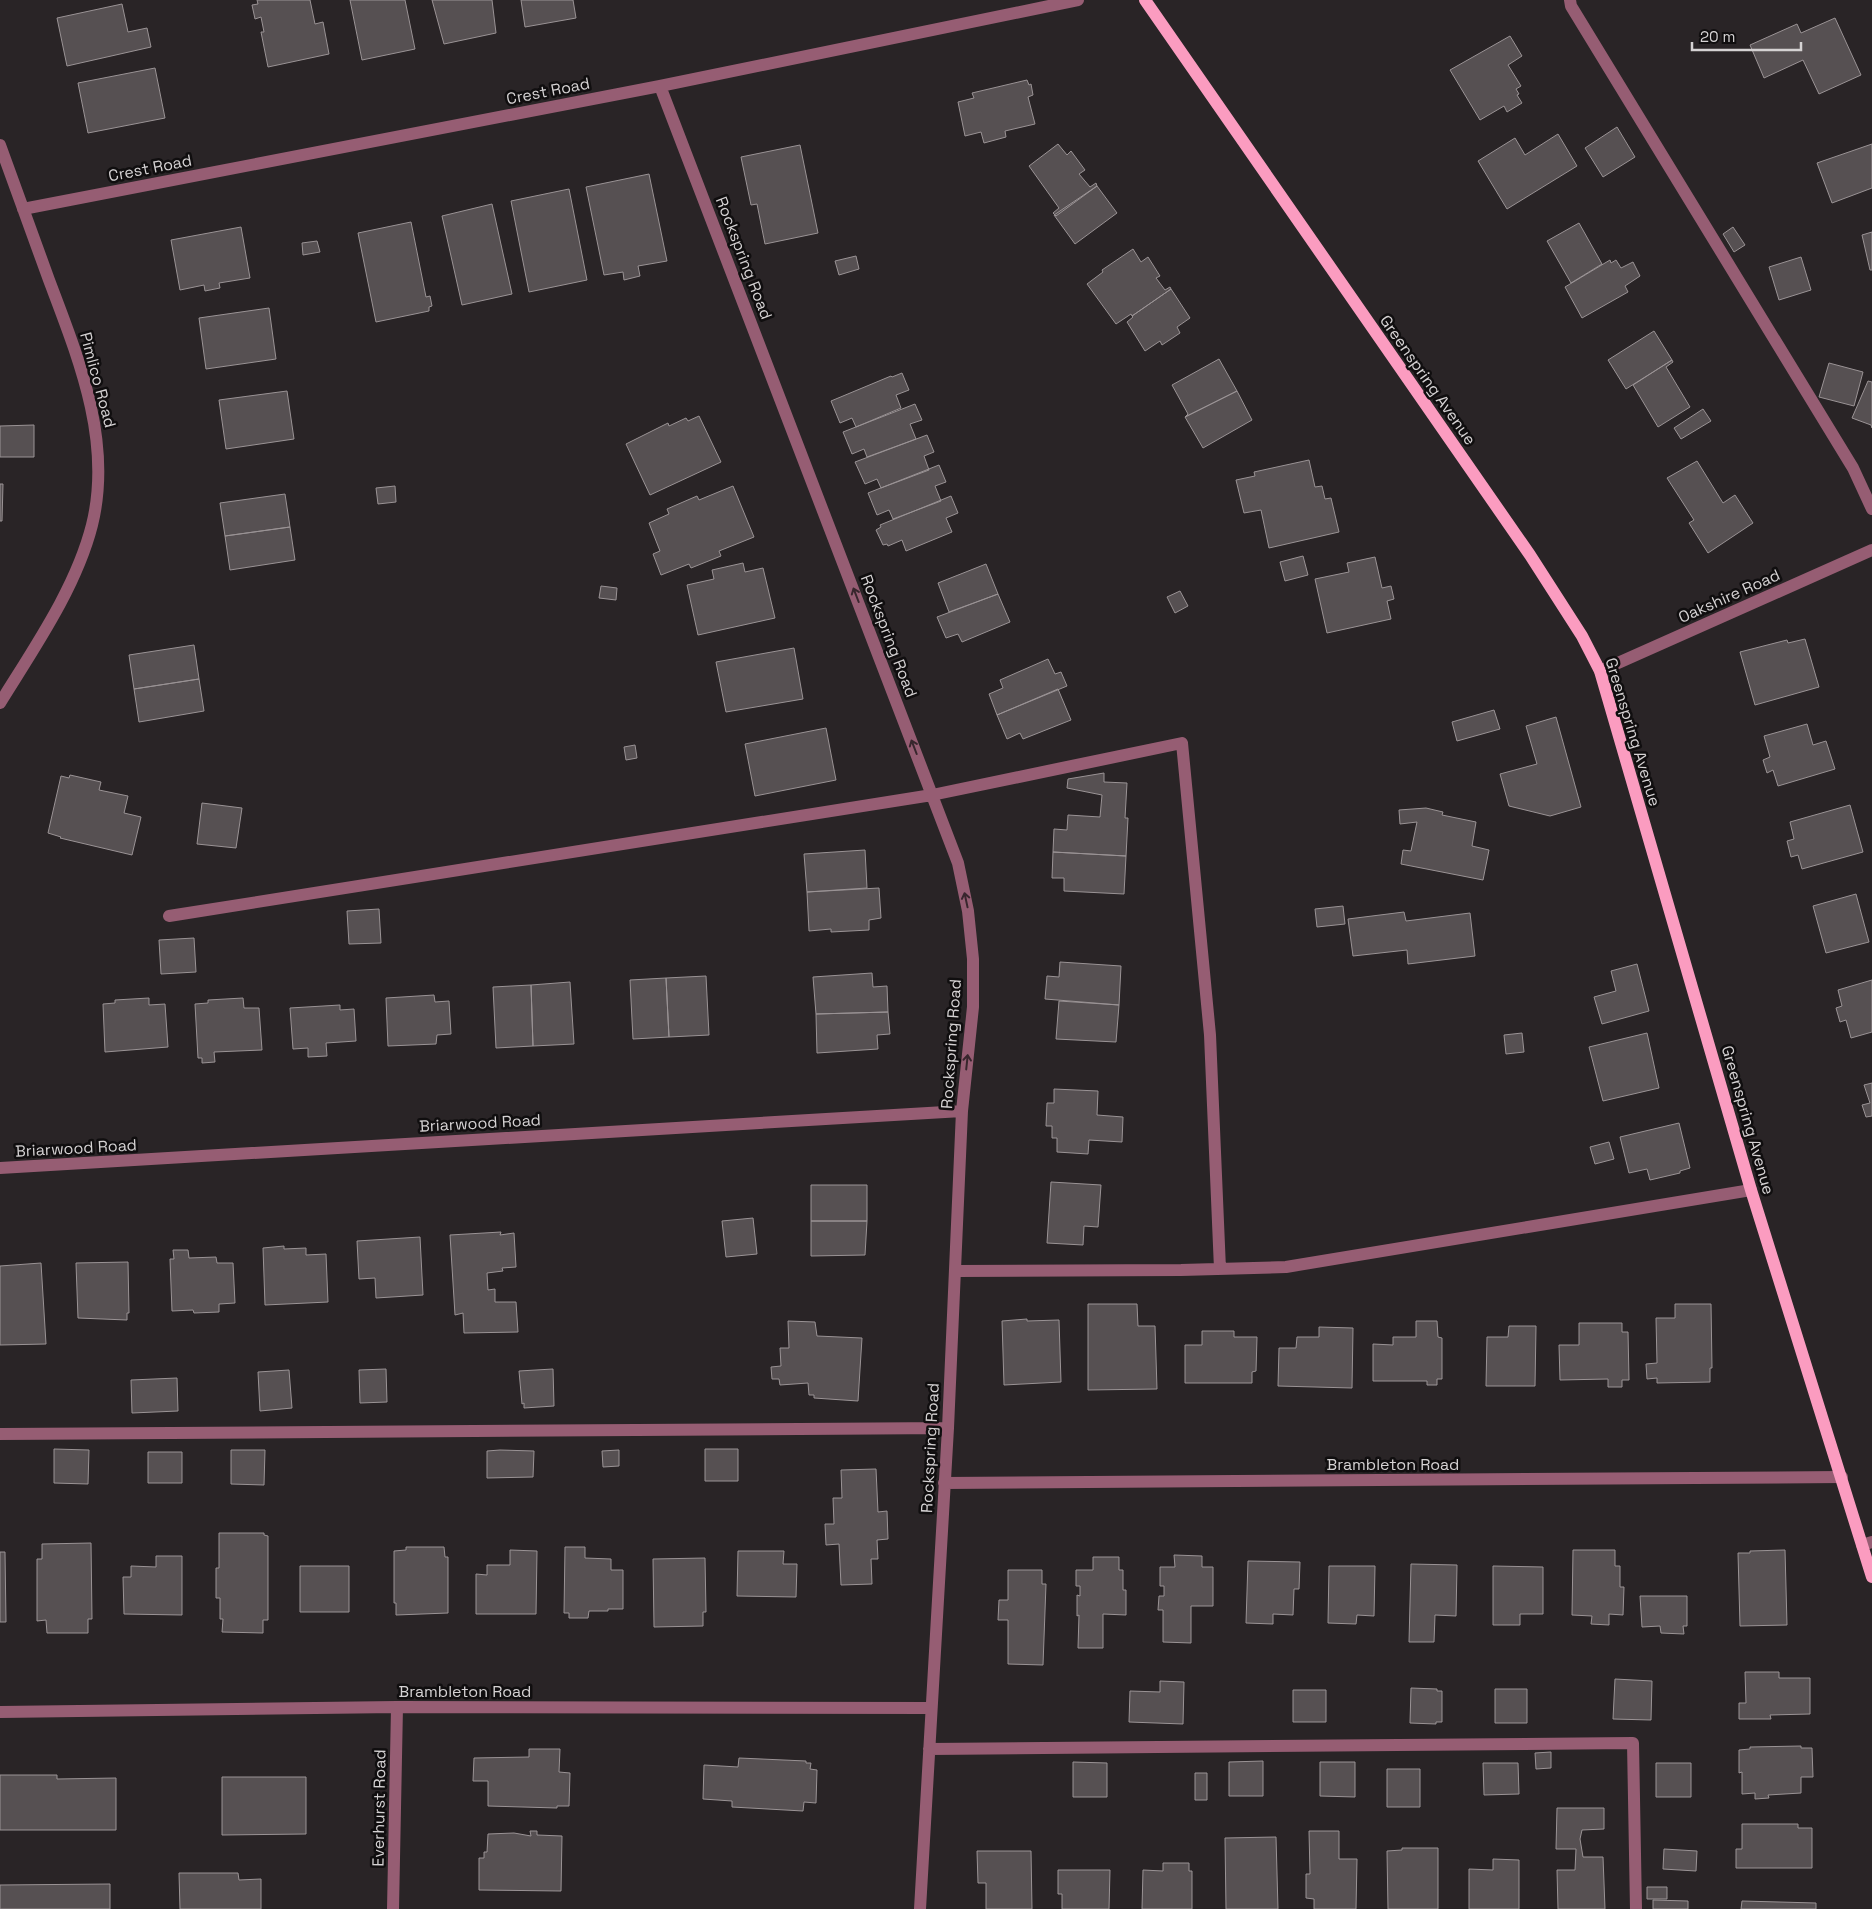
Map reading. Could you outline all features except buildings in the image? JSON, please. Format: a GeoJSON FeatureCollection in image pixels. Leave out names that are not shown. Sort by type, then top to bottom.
{"type":"FeatureCollection","features":[{"type":"Feature","properties":{"kind":"main road","name":"Greenspring Avenue"},"geometry":{"type":"LineString","coordinates":[[1145,0],[1530,555],[1582,636],[1600,672],[1751,1190],[1842,1477],[1867,1544],[1872,1577]]}},
{"type":"Feature","properties":{"kind":"street","name":"Crest Road"},"geometry":{"type":"LineString","coordinates":[[23,209],[660,86],[1078,0]]}},
{"type":"Feature","properties":{"kind":"street"},"geometry":{"type":"LineString","coordinates":[[1156,0],[1156,15]]}},
{"type":"Feature","properties":{"kind":"street"},"geometry":{"type":"LineString","coordinates":[[1570,0],[1668,166],[1853,468],[1872,509]]}},
{"type":"Feature","properties":{"kind":"street","name":"Rockspring Road"},"geometry":{"type":"LineString","coordinates":[[660,86],[958,863],[968,911],[973,959],[973,1007],[962,1111],[948,1428],[920,1909]]}},
{"type":"Feature","properties":{"kind":"street","name":"Pimlico Road"},"geometry":{"type":"LineString","coordinates":[[0,145],[78,357],[90,404],[97,444],[98,483],[92,524],[82,557],[38,640],[0,702]]}},
{"type":"Feature","properties":{"kind":"street","name":"Oakshire Road"},"geometry":{"type":"LineString","coordinates":[[1600,672],[1872,550]]}},
{"type":"Feature","properties":{"kind":"street"},"geometry":{"type":"LineString","coordinates":[[169,916],[932,795],[1182,743],[1210,1035],[1220,1269]]}},
{"type":"Feature","properties":{"kind":"street","name":"Briarwood Road"},"geometry":{"type":"LineString","coordinates":[[0,1168],[962,1111]]}},
{"type":"Feature","properties":{"kind":"street"},"geometry":{"type":"LineString","coordinates":[[956,1271],[1286,1267],[1751,1190]]}},
{"type":"Feature","properties":{"kind":"street"},"geometry":{"type":"LineString","coordinates":[[0,1434],[948,1428]]}},
{"type":"Feature","properties":{"kind":"street","name":"Brambleton Road"},"geometry":{"type":"LineString","coordinates":[[944,1483],[1842,1477]]}},
{"type":"Feature","properties":{"kind":"street","name":"Brambleton Road"},"geometry":{"type":"LineString","coordinates":[[0,1712],[397,1707],[931,1708]]}},
{"type":"Feature","properties":{"kind":"street","name":"Everhurst Road"},"geometry":{"type":"LineString","coordinates":[[393,1909],[397,1707]]}},
{"type":"Feature","properties":{"kind":"street"},"geometry":{"type":"LineString","coordinates":[[929,1749],[1632,1742],[1636,1909]]}}]}
